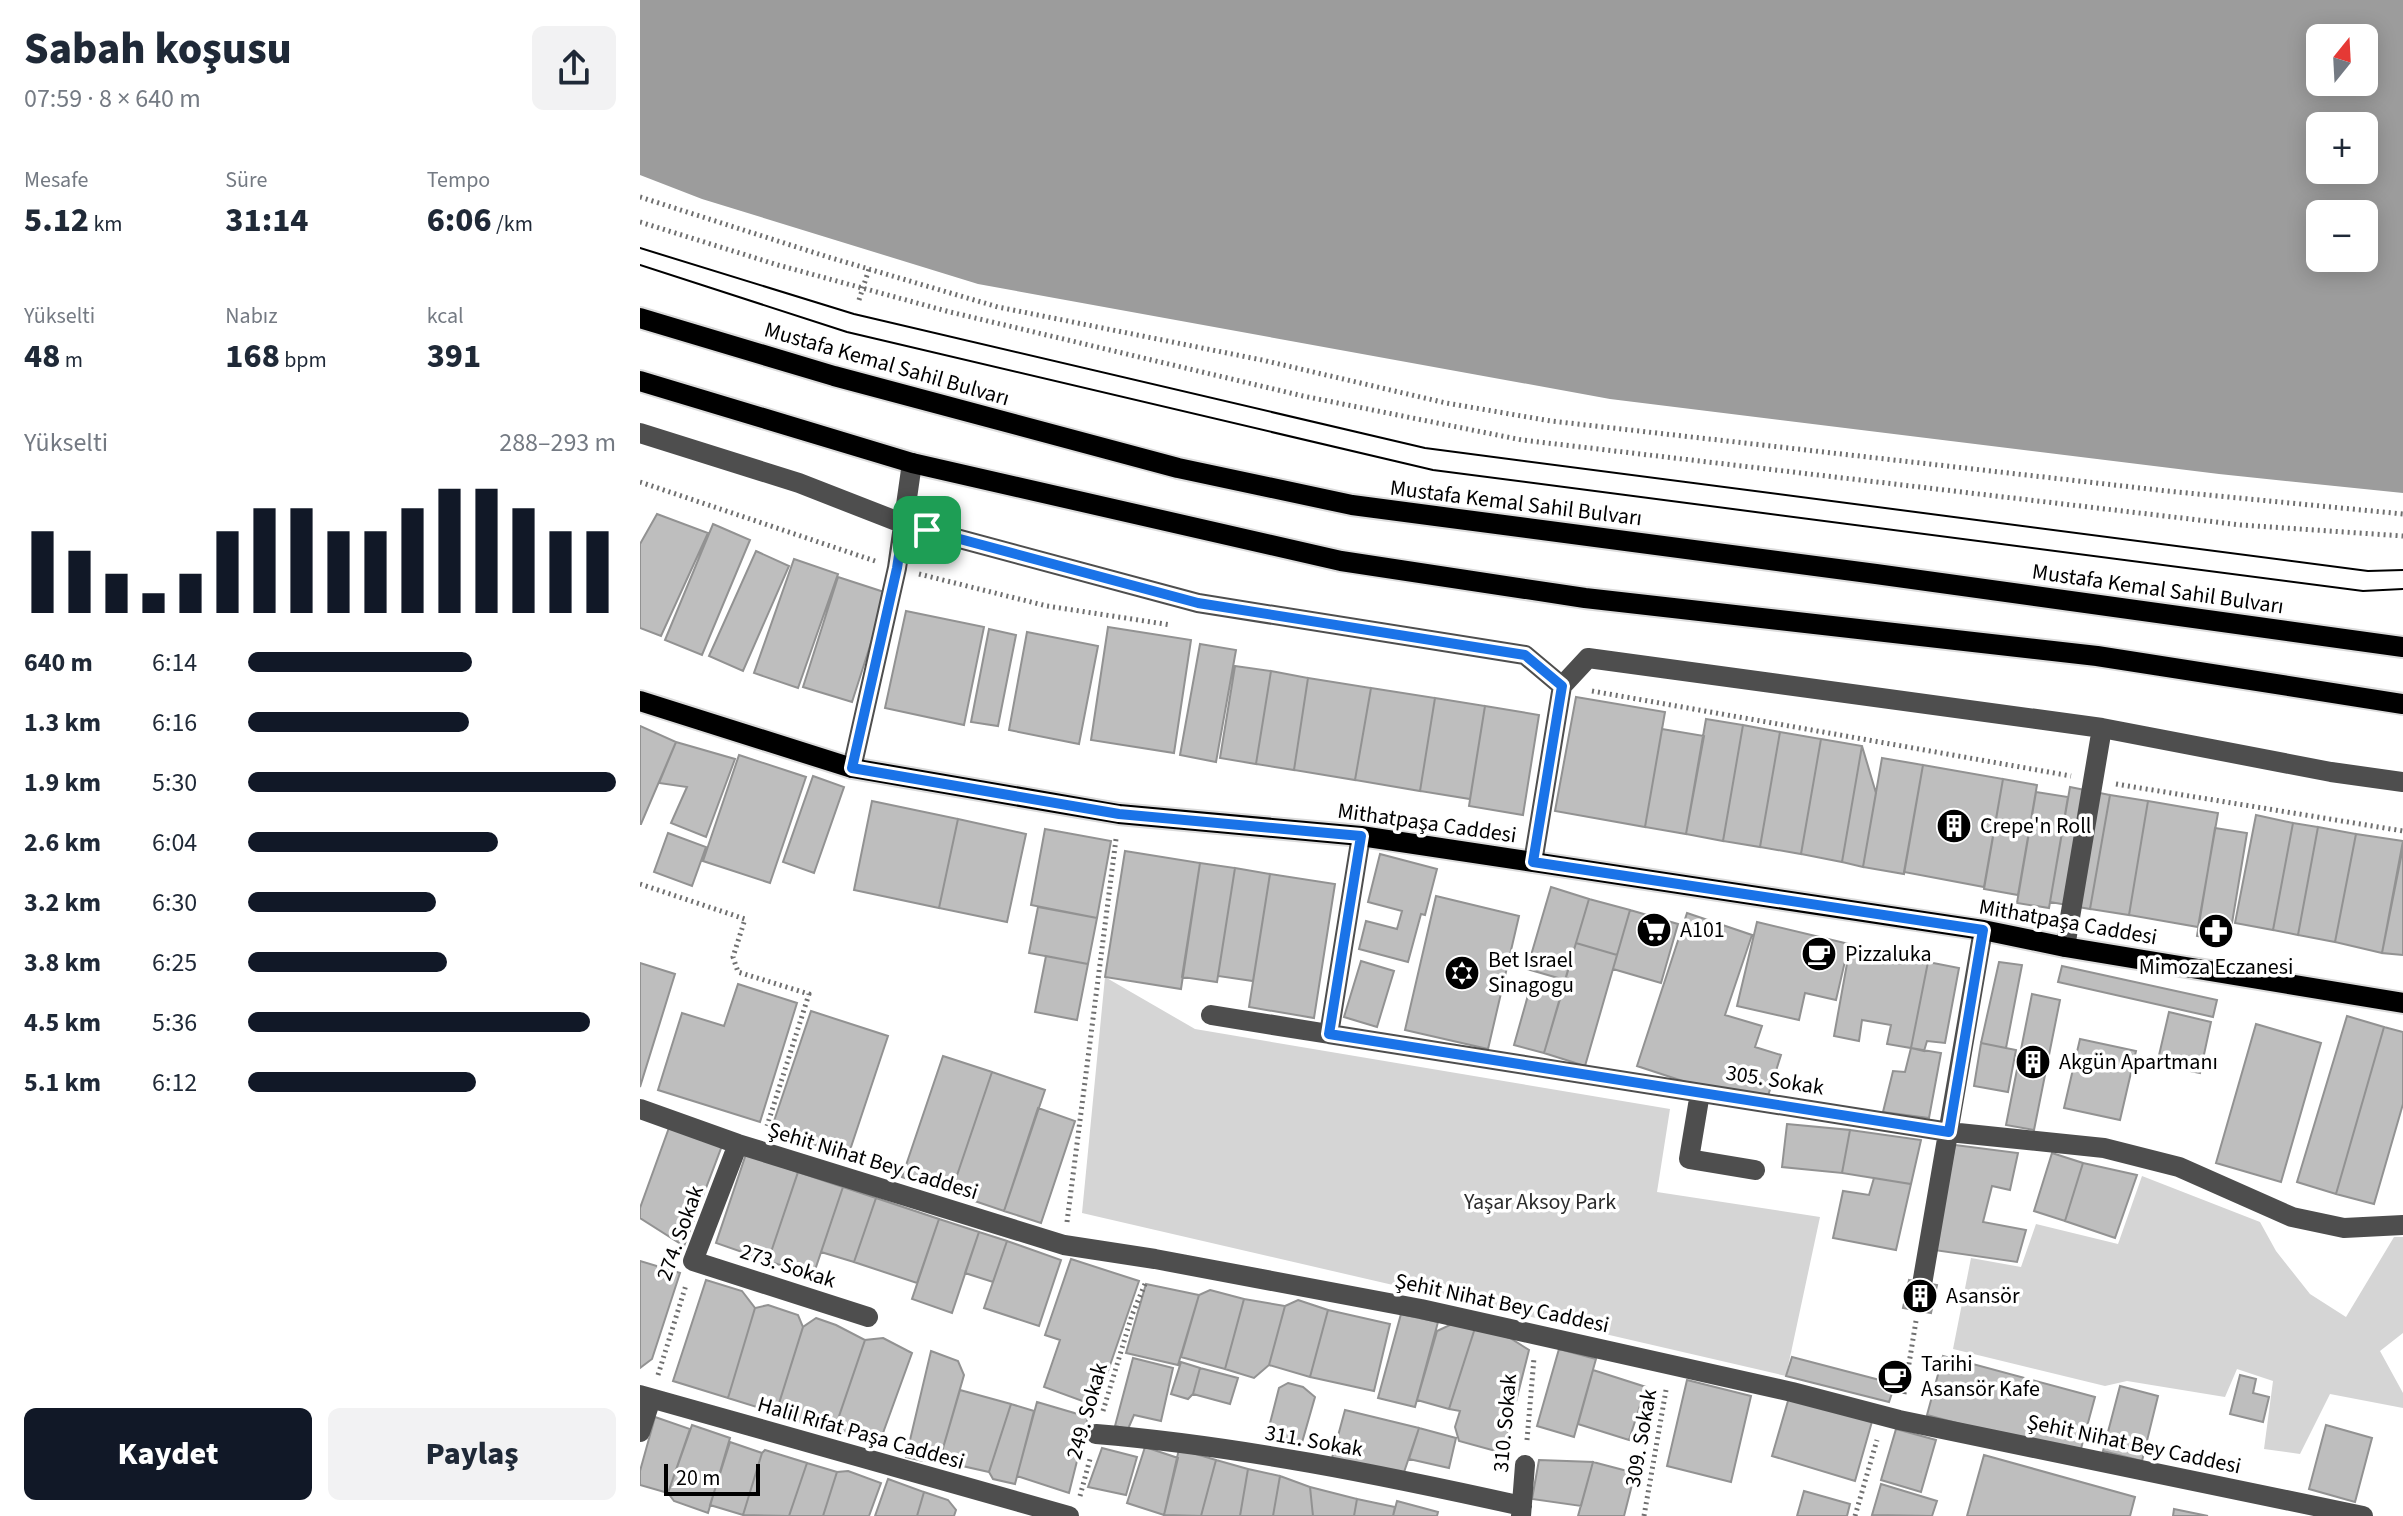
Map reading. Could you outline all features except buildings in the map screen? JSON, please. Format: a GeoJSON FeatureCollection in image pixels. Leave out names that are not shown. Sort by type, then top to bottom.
{"type":"FeatureCollection","features":[{"type":"Feature","properties":{"kind":"main road","name":"Mustafa Kemal Sahil Bulvarı"},"geometry":{"type":"LineString","coordinates":[[640,318],[834,376],[1178,468],[1352,505],[2403,647]]}},
{"type":"Feature","properties":{"kind":"main road"},"geometry":{"type":"LineString","coordinates":[[640,381],[912,463],[1341,561],[1585,598],[2097,656],[2403,704]]}},
{"type":"Feature","properties":{"kind":"main road","name":"Mithatpaşa Caddesi"},"geometry":{"type":"LineString","coordinates":[[640,701],[852,768],[1119,814],[1361,836],[1983,930],[2065,947],[2403,1003]]}},
{"type":"Feature","properties":{"kind":"street"},"geometry":{"type":"LineString","coordinates":[[640,433],[799,483],[904,524],[1198,603],[1525,655],[1562,686]]}},
{"type":"Feature","properties":{"kind":"street"},"geometry":{"type":"LineString","coordinates":[[852,768],[897,568],[912,463]]}},
{"type":"Feature","properties":{"kind":"street"},"geometry":{"type":"LineString","coordinates":[[1533,862],[1562,686],[1588,658],[2102,728],[2331,772],[2403,782]]}},
{"type":"Feature","properties":{"kind":"street"},"geometry":{"type":"LineString","coordinates":[[2065,947],[2102,728]]}},
{"type":"Feature","properties":{"kind":"street"},"geometry":{"type":"LineString","coordinates":[[1329,1034],[1361,836]]}},
{"type":"Feature","properties":{"kind":"street"},"geometry":{"type":"LineString","coordinates":[[1920,1296],[1983,930]]}},
{"type":"Feature","properties":{"kind":"street","name":"305. Sokak"},"geometry":{"type":"LineString","coordinates":[[1211,1015],[1949,1132],[2104,1148],[2179,1167],[2292,1217],[2344,1228],[2403,1225]]}},
{"type":"Feature","properties":{"kind":"street"},"geometry":{"type":"LineString","coordinates":[[1700,1093],[1689,1159],[1755,1170]]}},
{"type":"Feature","properties":{"kind":"street","name":"Şehit Nihat Bey Caddesi"},"geometry":{"type":"LineString","coordinates":[[640,1109],[738,1144],[1064,1245],[1187,1264],[1537,1333],[1891,1418],[2363,1516]]}},
{"type":"Feature","properties":{"kind":"street","name":"274. Sokak"},"geometry":{"type":"LineString","coordinates":[[693,1261],[738,1144]]}},
{"type":"Feature","properties":{"kind":"street","name":"273. Sokak"},"geometry":{"type":"LineString","coordinates":[[693,1261],[868,1317]]}},
{"type":"Feature","properties":{"kind":"street"},"geometry":{"type":"LineString","coordinates":[[640,1432],[645,1397]]}},
{"type":"Feature","properties":{"kind":"street","name":"Halil Rıfat Paşa Caddesi"},"geometry":{"type":"LineString","coordinates":[[645,1397],[1074,1509]]}},
{"type":"Feature","properties":{"kind":"street","name":"311. Sokak"},"geometry":{"type":"LineString","coordinates":[[1096,1434],[1174,1440],[1423,1484],[1522,1511]]}},
{"type":"Feature","properties":{"kind":"street","name":"310. Sokak"},"geometry":{"type":"LineString","coordinates":[[1522,1511],[1525,1465]]}},
{"type":"Feature","properties":{"kind":"path"},"geometry":{"type":"LineString","coordinates":[[640,197],[998,307],[1262,360],[1446,403],[1551,421],[2167,491],[2403,514]]}},
{"type":"Feature","properties":{"kind":"path"},"geometry":{"type":"LineString","coordinates":[[640,222],[778,265],[950,312],[1303,396],[1522,440],[2241,525],[2403,536]]}},
{"type":"Feature","properties":{"kind":"path"},"geometry":{"type":"LineString","coordinates":[[859,300],[869,269]]}},
{"type":"Feature","properties":{"kind":"path"},"geometry":{"type":"LineString","coordinates":[[1064,1245],[1118,830]]}},
{"type":"Feature","properties":{"kind":"path"},"geometry":{"type":"LineString","coordinates":[[640,884],[745,919],[733,957],[738,972],[809,994],[759,1150]]}},
{"type":"Feature","properties":{"kind":"path","name":"274. Sokak"},"geometry":{"type":"LineString","coordinates":[[645,1397],[693,1261]]}},
{"type":"Feature","properties":{"kind":"path"},"geometry":{"type":"LineString","coordinates":[[1855,1516],[1891,1418],[1920,1296]]}},
{"type":"Feature","properties":{"kind":"path","name":"249. Sokak"},"geometry":{"type":"LineString","coordinates":[[1074,1509],[1132,1315]]}},
{"type":"Feature","properties":{"kind":"path","name":"310. Sokak"},"geometry":{"type":"LineString","coordinates":[[1525,1465],[1537,1333]]}},
{"type":"Feature","properties":{"kind":"path","name":"309. Sokak"},"geometry":{"type":"LineString","coordinates":[[1644,1516],[1670,1365]]}},
{"type":"Feature","properties":{"kind":"green space","name":"Yaşar Aksoy Park"},"geometry":{"type":"Polygon","coordinates":[[[1105,977],[1195,1029],[1670,1109],[1657,1192],[1820,1217],[1786,1376],[1082,1213],[1105,977]]]}},
{"type":"Feature","properties":{"kind":"green space"},"geometry":{"type":"Polygon","coordinates":[[[2142,1176],[2260,1222],[2276,1251],[2310,1294],[2346,1317],[2394,1237],[2403,1237],[2403,1333],[2380,1351],[2403,1393],[2403,1408],[2330,1394],[2300,1454],[2264,1449],[2273,1381],[2237,1369],[2225,1397],[2127,1381],[2105,1386],[1953,1349],[1971,1258],[2021,1267],[2036,1224],[2118,1244],[2142,1176]]]}},
{"type":"Feature","properties":{"kind":"shaded area"},"geometry":{"type":"Polygon","coordinates":[[[640,0],[2403,0],[2403,493],[2219,474],[1610,399],[978,284],[702,199],[640,175],[640,0]]]}},
{"type":"Feature","properties":{"kind":"tram line"},"geometry":{"type":"LineString","coordinates":[[640,248],[854,314],[1425,448],[2368,571],[2403,570]]}},
{"type":"Feature","properties":{"kind":"tram line"},"geometry":{"type":"LineString","coordinates":[[640,265],[847,332],[1433,470],[2363,591],[2403,589]]}},
{"type":"Feature","properties":{"kind":"place","name":"Crepe'n Roll"},"geometry":{"type":"Point","coordinates":[1954,826]}},
{"type":"Feature","properties":{"kind":"place","name":"A101"},"geometry":{"type":"Point","coordinates":[1654,930]}},
{"type":"Feature","properties":{"kind":"place","name":"Mimoza Eczanesi"},"geometry":{"type":"Point","coordinates":[2216,931]}},
{"type":"Feature","properties":{"kind":"place","name":"Pizzaluka"},"geometry":{"type":"Point","coordinates":[1819,954]}},
{"type":"Feature","properties":{"kind":"place","name":"Bet Israel Sinagogu"},"geometry":{"type":"Point","coordinates":[1462,973]}},
{"type":"Feature","properties":{"kind":"place","name":"Akgün Apartmanı"},"geometry":{"type":"Point","coordinates":[2033,1062]}},
{"type":"Feature","properties":{"kind":"place","name":"Asansör"},"geometry":{"type":"Point","coordinates":[1920,1296]}},
{"type":"Feature","properties":{"kind":"place","name":"Tarihi Asansör Kafe"},"geometry":{"type":"Point","coordinates":[1895,1377]}},
{"type":"Feature","properties":{"kind":"route"},"geometry":{"type":"LineString","coordinates":[[904,524],[927,530],[1198,603],[1525,655],[1562,686],[1533,862],[1983,930],[1949,1132],[1329,1034],[1361,836],[1119,814],[852,768],[904,524]]}}]}
